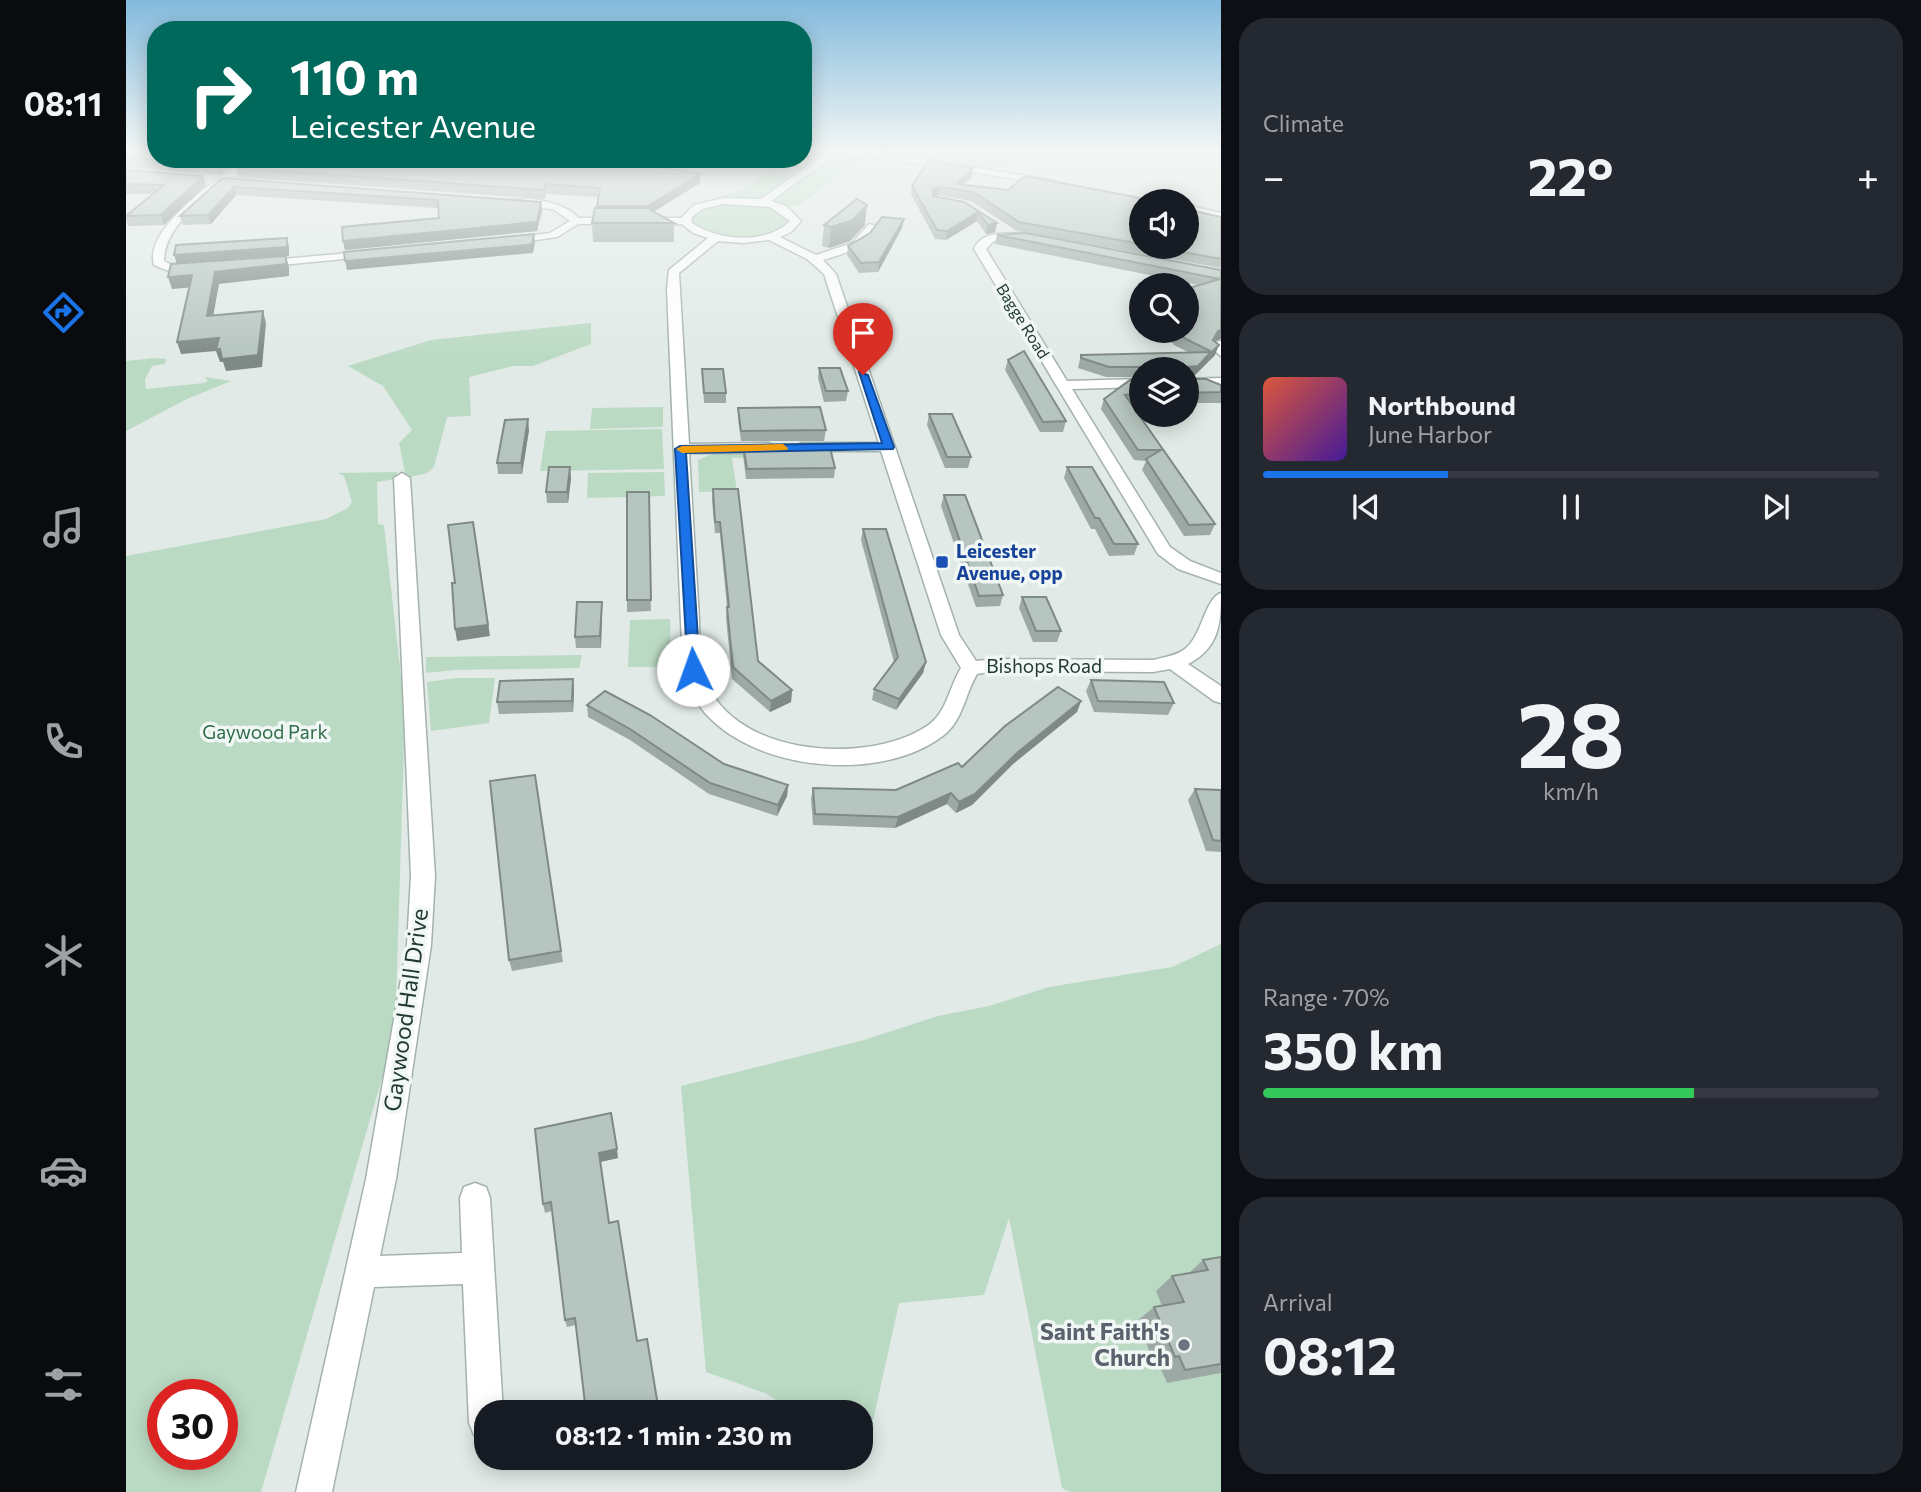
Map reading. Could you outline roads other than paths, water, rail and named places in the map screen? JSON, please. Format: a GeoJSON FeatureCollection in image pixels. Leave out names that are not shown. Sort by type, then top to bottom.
{"type":"FeatureCollection","features":[{"type":"Feature","properties":{"kind":"street"},"geometry":{"type":"LineString","coordinates":[[180,219],[159,249],[156,257],[158,264],[174,270],[215,268]]}},
{"type":"Feature","properties":{"kind":"street"},"geometry":{"type":"LineString","coordinates":[[494,242],[547,236],[566,230],[575,221],[686,221],[694,230],[716,237],[744,240],[771,237],[786,231],[796,221],[794,219]]}},
{"type":"Feature","properties":{"kind":"street"},"geometry":{"type":"LineString","coordinates":[[993,223],[1013,236]]}},
{"type":"Feature","properties":{"kind":"street"},"geometry":{"type":"LineString","coordinates":[[813,258],[859,245],[873,226]]}},
{"type":"Feature","properties":{"kind":"street","name":"Bishops Road"},"geometry":{"type":"LineString","coordinates":[[716,237],[673,272],[693,670],[701,692],[714,709],[735,728],[768,745],[801,753],[844,758],[884,754],[913,744],[943,724],[956,705],[962,680],[971,668],[996,665],[1153,666],[1174,663],[1189,657],[1203,645],[1221,599]]}},
{"type":"Feature","properties":{"kind":"street"},"geometry":{"type":"LineString","coordinates":[[771,237],[813,258],[830,274],[950,635],[971,668]]}},
{"type":"Feature","properties":{"kind":"street","name":"Bagge Road"},"geometry":{"type":"LineString","coordinates":[[1032,237],[991,239],[981,245],[980,249],[1164,550],[1184,565],[1221,579]]}},
{"type":"Feature","properties":{"kind":"street"},"geometry":{"type":"LineString","coordinates":[[243,266],[382,253]]}},
{"type":"Feature","properties":{"kind":"street"},"geometry":{"type":"LineString","coordinates":[[1221,345],[1221,352]]}},
{"type":"Feature","properties":{"kind":"street"},"geometry":{"type":"LineString","coordinates":[[1199,383],[1221,382]]}},
{"type":"Feature","properties":{"kind":"street"},"geometry":{"type":"LineString","coordinates":[[1063,385],[1129,383]]}},
{"type":"Feature","properties":{"kind":"street"},"geometry":{"type":"LineString","coordinates":[[680,449],[889,447]]}},
{"type":"Feature","properties":{"kind":"street","name":"Gaywood Hall Drive"},"geometry":{"type":"LineString","coordinates":[[314,1492],[381,1179],[419,945],[423,876],[402,478]]}},
{"type":"Feature","properties":{"kind":"street"},"geometry":{"type":"LineString","coordinates":[[1174,663],[1221,696]]}},
{"type":"Feature","properties":{"kind":"street"},"geometry":{"type":"LineString","coordinates":[[475,1198],[485,1400]]}},
{"type":"Feature","properties":{"kind":"street"},"geometry":{"type":"LineString","coordinates":[[362,1272],[477,1268]]}},
{"type":"Feature","properties":{"kind":"place","name":"Leicester Avenue, opp"},"geometry":{"type":"Point","coordinates":[942,562]}},
{"type":"Feature","properties":{"kind":"place","name":"Saint Faith's Church"},"geometry":{"type":"Point","coordinates":[1184,1345]}},
{"type":"Feature","properties":{"kind":"park label","name":"Gaywood Park"},"geometry":{"type":"Point","coordinates":[265,732]}}]}
